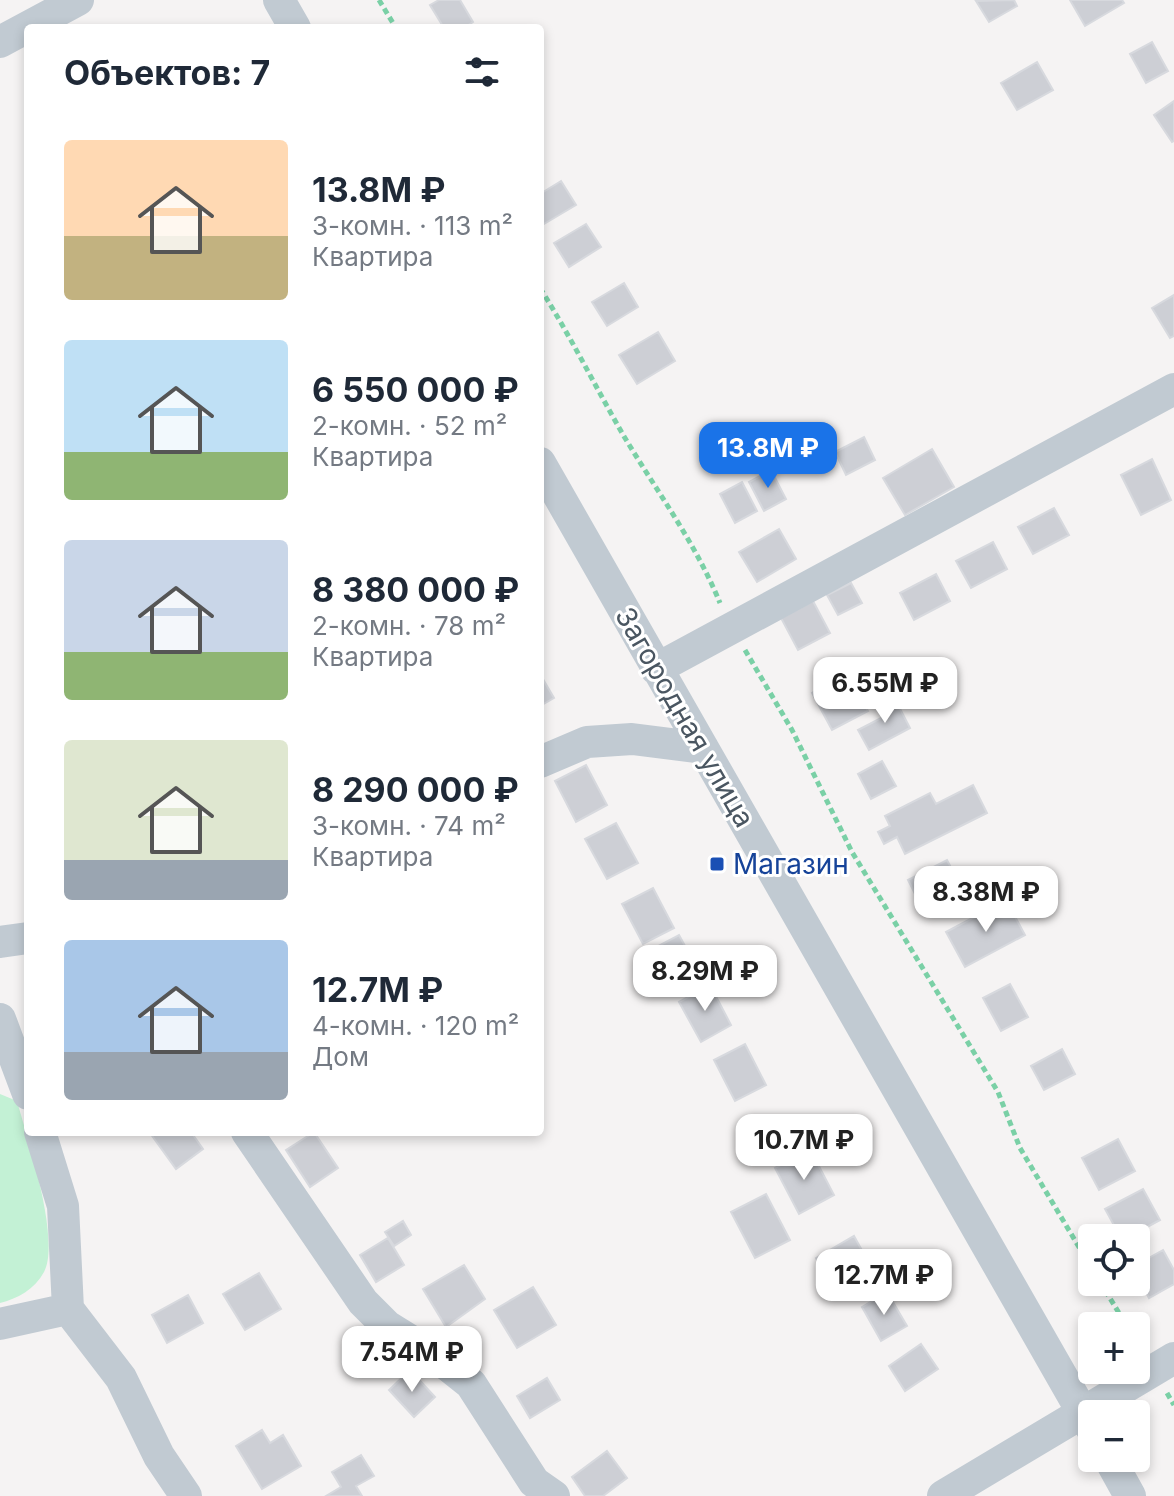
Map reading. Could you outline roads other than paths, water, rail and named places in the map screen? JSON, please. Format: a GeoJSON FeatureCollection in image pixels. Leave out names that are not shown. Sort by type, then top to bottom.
{"type":"FeatureCollection","features":[{"type":"Feature","properties":{"kind":"street"},"geometry":{"type":"LineString","coordinates":[[33,24],[78,0]]}},
{"type":"Feature","properties":{"kind":"street"},"geometry":{"type":"LineString","coordinates":[[279,0],[293,24]]}},
{"type":"Feature","properties":{"kind":"street"},"geometry":{"type":"LineString","coordinates":[[0,42],[24,29]]}},
{"type":"Feature","properties":{"kind":"street"},"geometry":{"type":"LineString","coordinates":[[656,669],[1174,389]]}},
{"type":"Feature","properties":{"kind":"street","name":"Загородная улица"},"geometry":{"type":"LineString","coordinates":[[544,470],[1078,1404]]}},
{"type":"Feature","properties":{"kind":"street"},"geometry":{"type":"LineString","coordinates":[[544,760],[587,742],[632,739],[703,748]]}},
{"type":"Feature","properties":{"kind":"street"},"geometry":{"type":"LineString","coordinates":[[0,942],[24,939]]}},
{"type":"Feature","properties":{"kind":"street"},"geometry":{"type":"LineString","coordinates":[[0,1019],[24,1083]]}},
{"type":"Feature","properties":{"kind":"street"},"geometry":{"type":"LineString","coordinates":[[41,1136],[63,1206],[68,1309],[121,1378],[159,1456],[186,1496]]}},
{"type":"Feature","properties":{"kind":"street"},"geometry":{"type":"LineString","coordinates":[[250,1136],[363,1302],[387,1326],[437,1357],[471,1384],[534,1482],[554,1496]]}},
{"type":"Feature","properties":{"kind":"street"},"geometry":{"type":"LineString","coordinates":[[0,1324],[68,1309]]}},
{"type":"Feature","properties":{"kind":"street"},"geometry":{"type":"LineString","coordinates":[[1117,1400],[1174,1358]]}},
{"type":"Feature","properties":{"kind":"street"},"geometry":{"type":"LineString","coordinates":[[943,1496],[1078,1426]]}},
{"type":"Feature","properties":{"kind":"street"},"geometry":{"type":"LineString","coordinates":[[1117,1472],[1130,1496]]}},
{"type":"Feature","properties":{"kind":"place","name":"Магазин"},"geometry":{"type":"Point","coordinates":[717,864]}}]}
